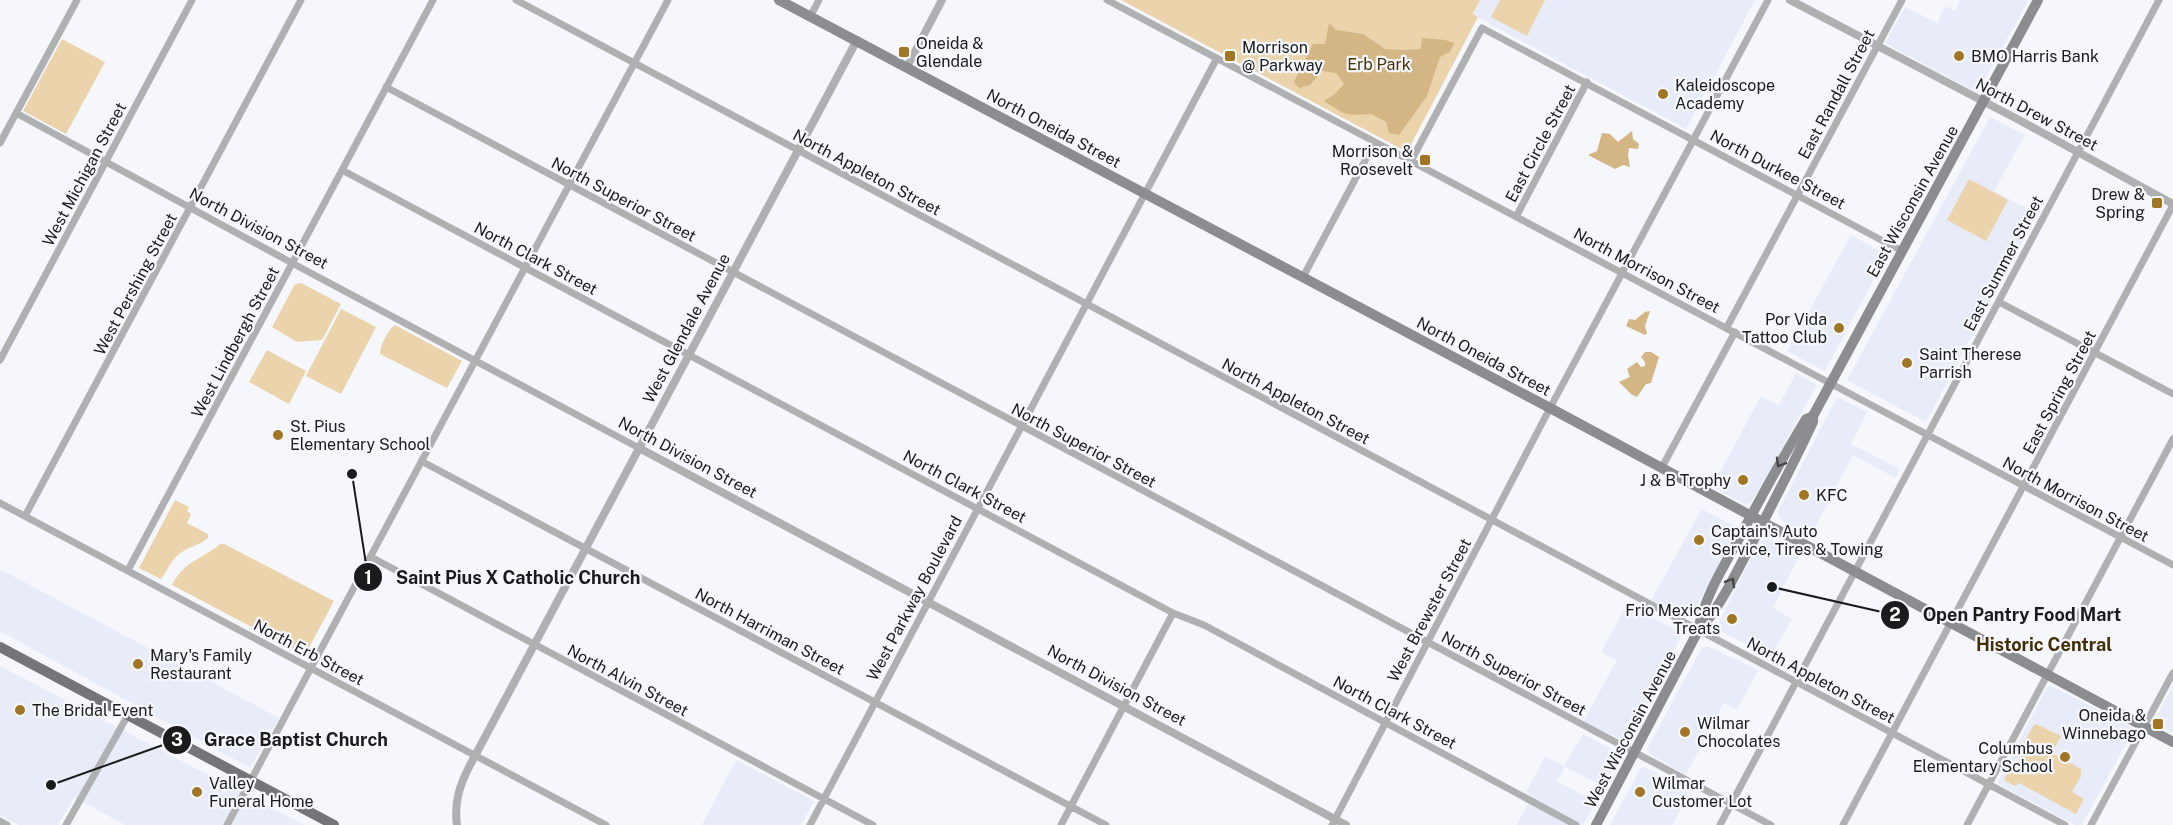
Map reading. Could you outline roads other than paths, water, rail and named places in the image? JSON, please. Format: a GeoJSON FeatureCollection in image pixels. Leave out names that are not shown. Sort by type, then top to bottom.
{"type":"FeatureCollection","features":[{"type":"Feature","properties":{"kind":"main road","name":"North Oneida Street"},"geometry":{"type":"LineString","coordinates":[[779,0],[1550,408],[2173,742]]}},
{"type":"Feature","properties":{"kind":"main road","name":"East Wisconsin Avenue"},"geometry":{"type":"LineString","coordinates":[[1762,523],[1794,464],[1813,422],[1813,416],[1830,383],[2038,0]]}},
{"type":"Feature","properties":{"kind":"main road","name":"East Wisconsin Avenue"},"geometry":{"type":"LineString","coordinates":[[1698,631],[1701,617],[1750,517],[1806,419],[1813,416]]}},
{"type":"Feature","properties":{"kind":"main road","name":"West Wisconsin Avenue"},"geometry":{"type":"LineString","coordinates":[[1596,825],[1698,631],[1708,621],[1762,523]]}},
{"type":"Feature","properties":{"kind":"main road"},"geometry":{"type":"LineString","coordinates":[[0,647],[334,825]]}},
{"type":"Feature","properties":{"kind":"street"},"geometry":{"type":"LineString","coordinates":[[0,143],[77,0]]}},
{"type":"Feature","properties":{"kind":"street","name":"West Michigan Street"},"geometry":{"type":"LineString","coordinates":[[0,360],[192,0]]}},
{"type":"Feature","properties":{"kind":"street","name":"West Pershing Street"},"geometry":{"type":"LineString","coordinates":[[25,516],[301,0]]}},
{"type":"Feature","properties":{"kind":"street","name":"West Lindbergh Street"},"geometry":{"type":"LineString","coordinates":[[128,570],[433,0]]}},
{"type":"Feature","properties":{"kind":"street","name":"North Appleton Street"},"geometry":{"type":"LineString","coordinates":[[516,0],[2065,825]]}},
{"type":"Feature","properties":{"kind":"street"},"geometry":{"type":"LineString","coordinates":[[227,825],[668,0]]}},
{"type":"Feature","properties":{"kind":"street"},"geometry":{"type":"LineString","coordinates":[[810,17],[819,0]]}},
{"type":"Feature","properties":{"kind":"street"},"geometry":{"type":"LineString","coordinates":[[907,67],[942,0]]}},
{"type":"Feature","properties":{"kind":"street","name":"North Morrison Street"},"geometry":{"type":"LineString","coordinates":[[1107,0],[1727,327],[2173,566]]}},
{"type":"Feature","properties":{"kind":"street","name":"West Brewster Street"},"geometry":{"type":"LineString","coordinates":[[1334,822],[1550,408],[1768,0]]}},
{"type":"Feature","properties":{"kind":"street","name":"North Drew Street"},"geometry":{"type":"LineString","coordinates":[[1790,0],[2173,205]]}},
{"type":"Feature","properties":{"kind":"street","name":"East Randall Street"},"geometry":{"type":"LineString","coordinates":[[1727,327],[1902,0]]}},
{"type":"Feature","properties":{"kind":"street","name":"East Summer Street"},"geometry":{"type":"LineString","coordinates":[[1720,825],[2159,0]]}},
{"type":"Feature","properties":{"kind":"street","name":"North Durkee Street"},"geometry":{"type":"LineString","coordinates":[[1411,160],[1482,28],[1902,251]]}},
{"type":"Feature","properties":{"kind":"street","name":"West Glendale Avenue"},"geometry":{"type":"LineString","coordinates":[[457,825],[458,790],[857,40]]}},
{"type":"Feature","properties":{"kind":"street","name":"West Parkway Boulevard"},"geometry":{"type":"LineString","coordinates":[[810,825],[1217,58]]}},
{"type":"Feature","properties":{"kind":"street","name":"East Circle Street"},"geometry":{"type":"LineString","coordinates":[[1516,217],[1587,82]]}},
{"type":"Feature","properties":{"kind":"street","name":"North Superior Street"},"geometry":{"type":"LineString","coordinates":[[386,87],[1771,825]]}},
{"type":"Feature","properties":{"kind":"street","name":"North Division Street"},"geometry":{"type":"LineString","coordinates":[[16,113],[476,362],[1124,706],[1334,822],[1346,825]]}},
{"type":"Feature","properties":{"kind":"street"},"geometry":{"type":"LineString","coordinates":[[1303,277],[1375,142]]}},
{"type":"Feature","properties":{"kind":"street","name":"North Clark Street"},"geometry":{"type":"LineString","coordinates":[[342,170],[1173,613],[1204,625],[1576,825]]}},
{"type":"Feature","properties":{"kind":"street","name":"East Spring Street"},"geometry":{"type":"LineString","coordinates":[[1843,825],[2173,205]]}},
{"type":"Feature","properties":{"kind":"street"},"geometry":{"type":"LineString","coordinates":[[1998,302],[2173,394]]}},
{"type":"Feature","properties":{"kind":"street"},"geometry":{"type":"LineString","coordinates":[[1661,469],[1735,332]]}},
{"type":"Feature","properties":{"kind":"street"},"geometry":{"type":"LineString","coordinates":[[1967,825],[2173,439]]}},
{"type":"Feature","properties":{"kind":"street","name":"North Harriman Street"},"geometry":{"type":"LineString","coordinates":[[423,462],[1106,825]]}},
{"type":"Feature","properties":{"kind":"street","name":"North Erb Street"},"geometry":{"type":"LineString","coordinates":[[0,503],[606,825]]}},
{"type":"Feature","properties":{"kind":"street","name":"North Alvin Street"},"geometry":{"type":"LineString","coordinates":[[371,557],[873,825]]}},
{"type":"Feature","properties":{"kind":"street"},"geometry":{"type":"LineString","coordinates":[[1061,825],[1173,613]]}},
{"type":"Feature","properties":{"kind":"street"},"geometry":{"type":"LineString","coordinates":[[2091,825],[2173,673]]}},
{"type":"Feature","properties":{"kind":"street"},"geometry":{"type":"LineString","coordinates":[[66,825],[128,715]]}},
{"type":"Feature","properties":{"kind":"street"},"geometry":{"type":"LineString","coordinates":[[0,821],[7,825]]}},
{"type":"Feature","properties":{"kind":"place","name":"Oneida & Glendale"},"geometry":{"type":"Point","coordinates":[904,52]}},
{"type":"Feature","properties":{"kind":"place","name":"Morrison @ Parkway"},"geometry":{"type":"Point","coordinates":[1230,56]}},
{"type":"Feature","properties":{"kind":"place","name":"BMO Harris Bank"},"geometry":{"type":"Point","coordinates":[1959,56]}},
{"type":"Feature","properties":{"kind":"place","name":"Kaleidoscope Academy"},"geometry":{"type":"Point","coordinates":[1663,94]}},
{"type":"Feature","properties":{"kind":"place","name":"Morrison & Roosevelt"},"geometry":{"type":"Point","coordinates":[1425,160]}},
{"type":"Feature","properties":{"kind":"place","name":"Drew & Spring"},"geometry":{"type":"Point","coordinates":[2157,203]}},
{"type":"Feature","properties":{"kind":"place","name":"Por Vida Tattoo Club"},"geometry":{"type":"Point","coordinates":[1839,328]}},
{"type":"Feature","properties":{"kind":"place","name":"Saint Therese Parrish"},"geometry":{"type":"Point","coordinates":[1907,363]}},
{"type":"Feature","properties":{"kind":"place","name":"St. Pius Elementary School"},"geometry":{"type":"Point","coordinates":[278,435]}},
{"type":"Feature","properties":{"kind":"place","name":"Saint Pius X Catholic Church"},"geometry":{"type":"Point","coordinates":[352,474]}},
{"type":"Feature","properties":{"kind":"place","name":"J & B Trophy"},"geometry":{"type":"Point","coordinates":[1743,480]}},
{"type":"Feature","properties":{"kind":"place","name":"KFC"},"geometry":{"type":"Point","coordinates":[1804,495]}},
{"type":"Feature","properties":{"kind":"place","name":"Captain's Auto Service, Tires & Towing"},"geometry":{"type":"Point","coordinates":[1699,540]}},
{"type":"Feature","properties":{"kind":"place","name":"Open Pantry Food Mart"},"geometry":{"type":"Point","coordinates":[1772,587]}},
{"type":"Feature","properties":{"kind":"place","name":"Frio Mexican Treats"},"geometry":{"type":"Point","coordinates":[1732,619]}},
{"type":"Feature","properties":{"kind":"place","name":"Mary's Family Restaurant"},"geometry":{"type":"Point","coordinates":[138,664]}},
{"type":"Feature","properties":{"kind":"place","name":"The Bridal Event"},"geometry":{"type":"Point","coordinates":[20,710]}},
{"type":"Feature","properties":{"kind":"place","name":"Oneida & Winnebago"},"geometry":{"type":"Point","coordinates":[2158,724]}},
{"type":"Feature","properties":{"kind":"place","name":"Wilmar Chocolates"},"geometry":{"type":"Point","coordinates":[1685,732]}},
{"type":"Feature","properties":{"kind":"place","name":"Columbus Elementary School"},"geometry":{"type":"Point","coordinates":[2065,757]}},
{"type":"Feature","properties":{"kind":"place","name":"Grace Baptist Church"},"geometry":{"type":"Point","coordinates":[51,785]}},
{"type":"Feature","properties":{"kind":"place","name":"Valley Funeral Home"},"geometry":{"type":"Point","coordinates":[197,792]}},
{"type":"Feature","properties":{"kind":"place","name":"Wilmar Customer Lot"},"geometry":{"type":"Point","coordinates":[1640,792]}},
{"type":"Feature","properties":{"kind":"district","name":"Historic Central"},"geometry":{"type":"Point","coordinates":[2044,645]}},
{"type":"Feature","properties":{"kind":"park label","name":"Erb Park"},"geometry":{"type":"Point","coordinates":[1379,64]}}]}
